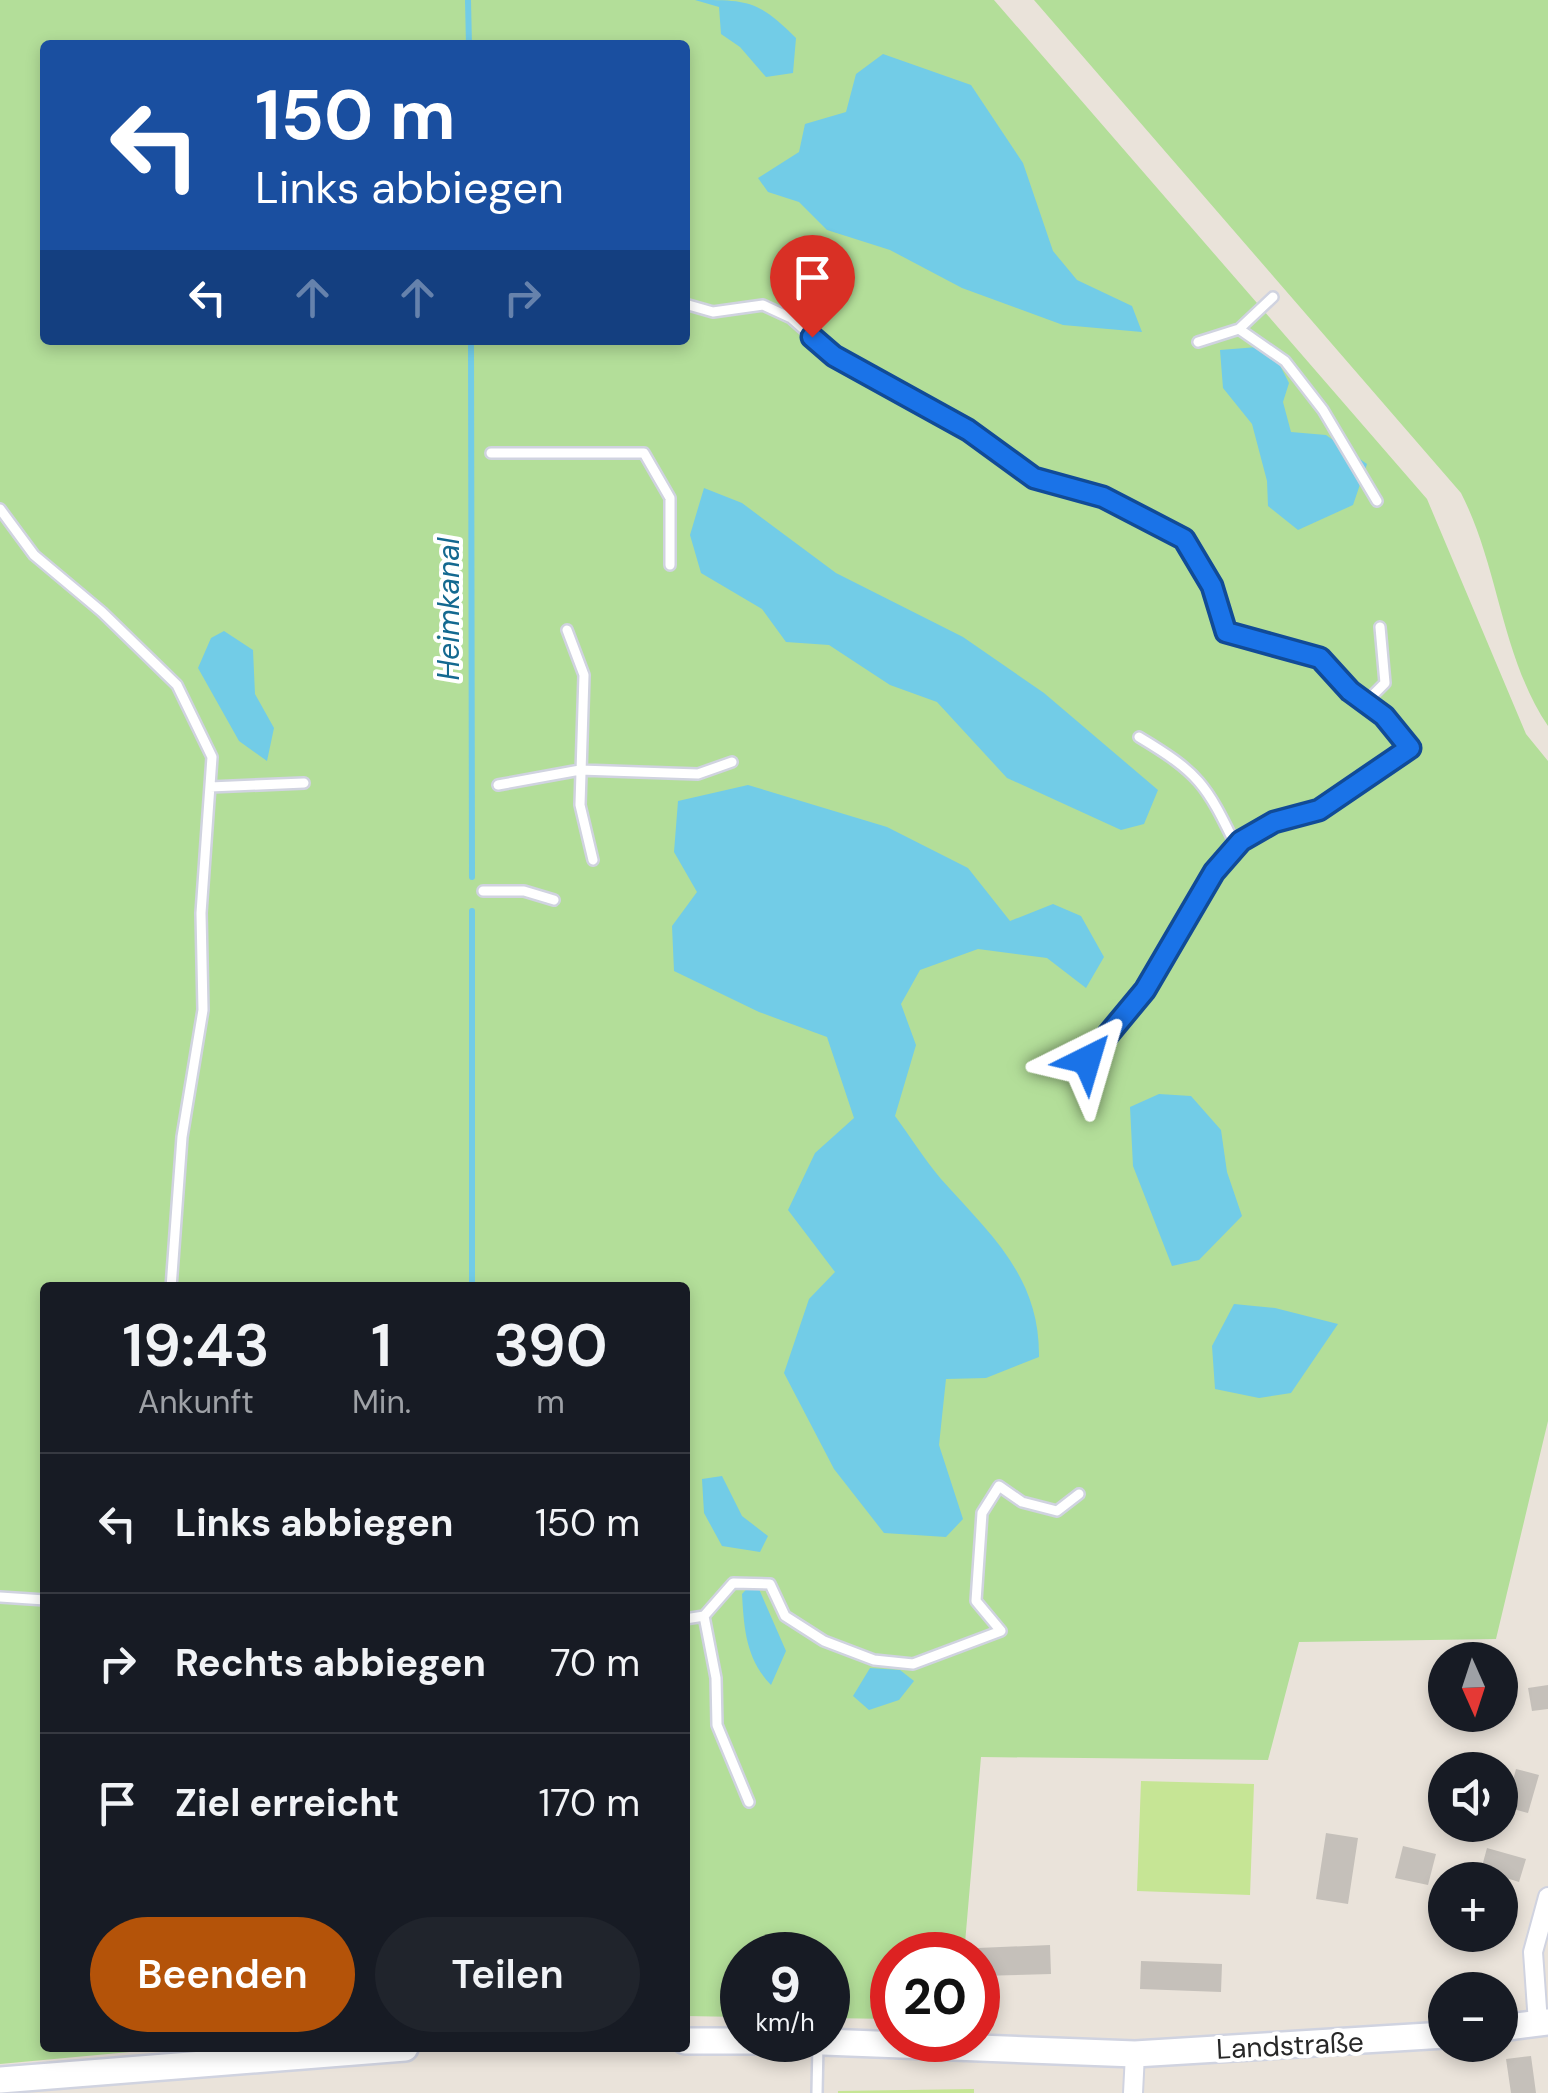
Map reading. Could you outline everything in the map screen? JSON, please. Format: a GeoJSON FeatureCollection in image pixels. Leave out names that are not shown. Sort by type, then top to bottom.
{"type":"FeatureCollection","features":[{"type":"Feature","properties":{"kind":"street"},"geometry":{"type":"LineString","coordinates":[[1518,2025],[1543,2022],[1533,1952],[1548,1897]]}},
{"type":"Feature","properties":{"kind":"street","name":"Landstraße"},"geometry":{"type":"LineString","coordinates":[[850,2043],[1135,2054],[1428,2035]]}},
{"type":"Feature","properties":{"kind":"street","name":"Landstraße"},"geometry":{"type":"LineString","coordinates":[[690,2041],[720,2041]]}},
{"type":"Feature","properties":{"kind":"street"},"geometry":{"type":"LineString","coordinates":[[0,2080],[31,2085],[365,2052]]}},
{"type":"Feature","properties":{"kind":"street"},"geometry":{"type":"LineString","coordinates":[[1133,2093],[1135,2054]]}},
{"type":"Feature","properties":{"kind":"lane"},"geometry":{"type":"LineString","coordinates":[[1198,342],[1239,329],[1273,297]]}},
{"type":"Feature","properties":{"kind":"lane"},"geometry":{"type":"LineString","coordinates":[[690,305],[712,312],[763,305],[791,318],[834,356],[968,430],[1034,478],[1103,497],[1184,539],[1212,586],[1226,632],[1320,658],[1384,716],[1410,748],[1319,810],[1274,822],[1236,846],[1214,872],[1145,990],[1087,1060]]}},
{"type":"Feature","properties":{"kind":"lane"},"geometry":{"type":"LineString","coordinates":[[1239,329],[1286,361],[1324,410],[1376,501]]}},
{"type":"Feature","properties":{"kind":"lane"},"geometry":{"type":"LineString","coordinates":[[491,453],[644,453],[670,498],[670,565]]}},
{"type":"Feature","properties":{"kind":"lane"},"geometry":{"type":"LineString","coordinates":[[0,509],[34,555],[177,685],[212,757],[201,913],[202,1010],[182,1136],[171,1282]]}},
{"type":"Feature","properties":{"kind":"lane"},"geometry":{"type":"LineString","coordinates":[[1366,702],[1385,683],[1380,627]]}},
{"type":"Feature","properties":{"kind":"lane"},"geometry":{"type":"LineString","coordinates":[[567,630],[584,675],[580,806],[593,860]]}},
{"type":"Feature","properties":{"kind":"lane"},"geometry":{"type":"LineString","coordinates":[[1139,737],[1188,767],[1214,801],[1236,846]]}},
{"type":"Feature","properties":{"kind":"lane"},"geometry":{"type":"LineString","coordinates":[[498,785],[582,770],[698,774],[732,762]]}},
{"type":"Feature","properties":{"kind":"lane"},"geometry":{"type":"LineString","coordinates":[[210,787],[304,783]]}},
{"type":"Feature","properties":{"kind":"lane"},"geometry":{"type":"LineString","coordinates":[[483,891],[524,891],[554,900]]}},
{"type":"Feature","properties":{"kind":"lane"},"geometry":{"type":"LineString","coordinates":[[690,1618],[704,1616],[733,1582],[770,1584],[785,1616],[824,1641],[874,1660],[913,1664],[1001,1631],[976,1601],[982,1514],[999,1486],[1022,1502],[1057,1510],[1079,1494]]}},
{"type":"Feature","properties":{"kind":"lane"},"geometry":{"type":"LineString","coordinates":[[0,1597],[40,1600]]}},
{"type":"Feature","properties":{"kind":"lane"},"geometry":{"type":"LineString","coordinates":[[704,1616],[716,1678],[717,1724],[749,1802]]}},
{"type":"Feature","properties":{"kind":"lane"},"geometry":{"type":"LineString","coordinates":[[818,2062],[818,2093]]}},
{"type":"Feature","properties":{"kind":"green space"},"geometry":{"type":"Polygon","coordinates":[[[0,0],[994,0],[1427,499],[1526,734],[1548,761],[1548,1421],[1496,1639],[1299,1642],[1268,1760],[981,1757],[966,1932],[870,1932],[870,2019],[850,2018],[850,1932],[720,1932],[720,2017],[690,2016],[690,1282],[40,1282],[40,2052],[130,2052],[0,2064],[0,0]]]}},
{"type":"Feature","properties":{"kind":"green space"},"geometry":{"type":"Polygon","coordinates":[[[1034,0],[1548,0],[1548,726],[1520,670],[1474,521],[1461,493],[1034,0]]]}},
{"type":"Feature","properties":{"kind":"green space"},"geometry":{"type":"Polygon","coordinates":[[[1141,1781],[1254,1784],[1250,1895],[1137,1891],[1141,1781]]]}},
{"type":"Feature","properties":{"kind":"green space"},"geometry":{"type":"Polygon","coordinates":[[[974,2089],[974,2093],[838,2093],[838,2091],[974,2089]]]}},
{"type":"Feature","properties":{"kind":"water"},"geometry":{"type":"Polygon","coordinates":[[[695,0],[740,2],[772,16],[796,38],[793,73],[766,77],[740,47],[721,34],[719,7],[695,0]]]}},
{"type":"Feature","properties":{"kind":"water"},"geometry":{"type":"Polygon","coordinates":[[[883,54],[971,85],[1023,163],[1053,251],[1077,280],[1132,306],[1142,332],[1063,325],[962,288],[890,250],[827,230],[799,202],[768,192],[758,178],[799,152],[805,124],[846,112],[856,74],[883,54]]]}},
{"type":"Feature","properties":{"kind":"water"},"geometry":{"type":"Polygon","coordinates":[[[1270,346],[1289,383],[1283,402],[1291,432],[1326,435],[1367,464],[1353,505],[1298,530],[1268,506],[1267,481],[1252,424],[1223,388],[1220,350],[1270,346]]]}},
{"type":"Feature","properties":{"kind":"water"},"geometry":{"type":"Polygon","coordinates":[[[704,488],[742,503],[836,573],[963,637],[1044,693],[1158,790],[1144,824],[1121,830],[1007,778],[937,702],[890,685],[829,645],[786,642],[762,609],[701,573],[690,535],[704,488]]]}},
{"type":"Feature","properties":{"kind":"water"},"geometry":{"type":"Polygon","coordinates":[[[224,631],[253,650],[255,694],[274,728],[267,761],[239,741],[198,668],[211,638],[224,631]]]}},
{"type":"Feature","properties":{"kind":"water"},"geometry":{"type":"Polygon","coordinates":[[[748,785],[887,827],[968,868],[1010,921],[1053,904],[1081,916],[1104,957],[1086,988],[1047,958],[978,949],[920,970],[901,1004],[916,1045],[895,1116],[935,1171],[1009,1258],[1031,1303],[1037,1328],[1039,1357],[986,1378],[946,1379],[939,1445],[963,1519],[946,1537],[884,1533],[834,1469],[784,1373],[809,1299],[835,1272],[788,1210],[815,1153],[854,1118],[827,1037],[759,1012],[674,971],[672,926],[697,892],[674,852],[678,801],[748,785]]]}},
{"type":"Feature","properties":{"kind":"water"},"geometry":{"type":"Polygon","coordinates":[[[1159,1094],[1191,1096],[1221,1130],[1227,1172],[1242,1216],[1199,1260],[1172,1266],[1133,1166],[1130,1107],[1159,1094]]]}},
{"type":"Feature","properties":{"kind":"water"},"geometry":{"type":"Polygon","coordinates":[[[1234,1304],[1275,1308],[1338,1324],[1291,1393],[1259,1398],[1215,1389],[1212,1346],[1234,1304]]]}},
{"type":"Feature","properties":{"kind":"water"},"geometry":{"type":"Polygon","coordinates":[[[722,1476],[742,1516],[768,1536],[760,1552],[722,1546],[704,1513],[702,1479],[722,1476]]]}},
{"type":"Feature","properties":{"kind":"water"},"geometry":{"type":"Polygon","coordinates":[[[755,1580],[786,1651],[771,1685],[756,1665],[745,1631],[742,1594],[755,1580]]]}},
{"type":"Feature","properties":{"kind":"water"},"geometry":{"type":"Polygon","coordinates":[[[870,1668],[900,1670],[914,1681],[899,1700],[869,1710],[853,1696],[870,1668]]]}},
{"type":"Feature","properties":{"kind":"building"},"geometry":{"type":"Polygon","coordinates":[[[1548,1685],[1548,1709],[1532,1711],[1528,1688],[1548,1685]]]}},
{"type":"Feature","properties":{"kind":"building"},"geometry":{"type":"Polygon","coordinates":[[[1518,1770],[1539,1775],[1528,1813],[1518,1810],[1518,1770]]]}},
{"type":"Feature","properties":{"kind":"building"},"geometry":{"type":"Polygon","coordinates":[[[1326,1833],[1358,1838],[1348,1904],[1316,1899],[1326,1833]]]}},
{"type":"Feature","properties":{"kind":"building"},"geometry":{"type":"Polygon","coordinates":[[[1403,1846],[1436,1854],[1434,1862],[1428,1862],[1428,1885],[1395,1878],[1403,1846]]]}},
{"type":"Feature","properties":{"kind":"building"},"geometry":{"type":"Polygon","coordinates":[[[1487,1848],[1526,1859],[1519,1882],[1518,1862],[1483,1862],[1487,1848]]]}},
{"type":"Feature","properties":{"kind":"building"},"geometry":{"type":"Polygon","coordinates":[[[1050,1945],[1051,1974],[1000,1975],[1000,1947],[1050,1945]]]}},
{"type":"Feature","properties":{"kind":"building"},"geometry":{"type":"Polygon","coordinates":[[[1141,1961],[1222,1964],[1221,1992],[1140,1989],[1141,1961]]]}},
{"type":"Feature","properties":{"kind":"building"},"geometry":{"type":"Polygon","coordinates":[[[1531,2056],[1536,2093],[1511,2093],[1506,2062],[1518,2062],[1518,2058],[1531,2056]]]}},
{"type":"Feature","properties":{"kind":"waterway","name":"Heimkanal"},"geometry":{"type":"LineString","coordinates":[[468,0],[469,40]]}},
{"type":"Feature","properties":{"kind":"waterway","name":"Heimkanal"},"geometry":{"type":"LineString","coordinates":[[471,345],[472,877]]}},
{"type":"Feature","properties":{"kind":"waterway","name":"Heimkanal"},"geometry":{"type":"LineString","coordinates":[[472,911],[472,1282]]}},
{"type":"Feature","properties":{"kind":"route"},"geometry":{"type":"LineString","coordinates":[[812,337],[834,356],[968,430],[1034,478],[1103,497],[1184,539],[1212,586],[1226,632],[1320,658],[1350,691],[1384,716],[1410,748],[1319,810],[1274,822],[1241,841],[1214,872],[1145,990],[1087,1060]]}}]}
